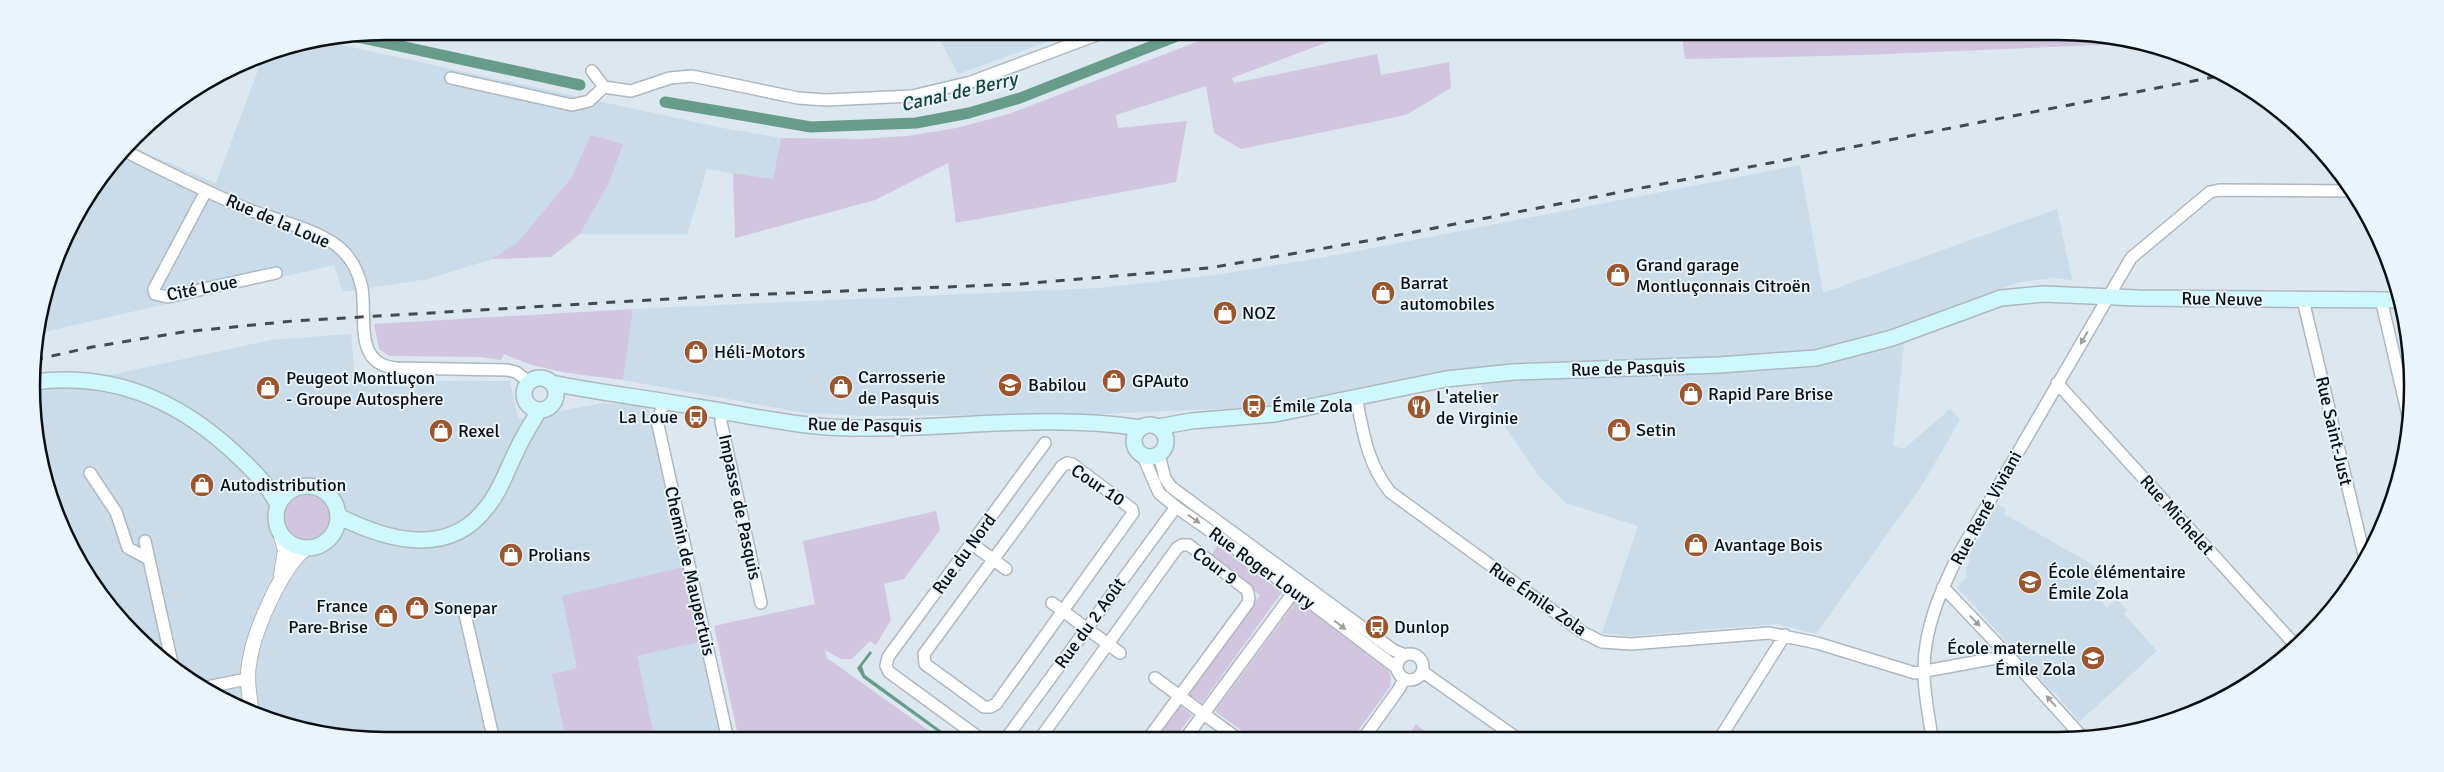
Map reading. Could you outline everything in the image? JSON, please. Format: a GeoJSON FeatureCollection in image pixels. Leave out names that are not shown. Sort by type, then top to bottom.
{"type":"FeatureCollection","features":[{"type":"Feature","properties":{"kind":"main road","name":"Rue Neuve"},"geometry":{"type":"LineString","coordinates":[[2044,294],[2303,300],[2393,300]]}},
{"type":"Feature","properties":{"kind":"main road","name":"Rue de Pasquis"},"geometry":{"type":"LineString","coordinates":[[1158,427],[1207,420],[1275,414],[1446,379],[1513,372],[1786,361],[1816,358],[1892,338],[2001,298],[2044,294]]}},
{"type":"Feature","properties":{"kind":"main road"},"geometry":{"type":"LineString","coordinates":[[538,378],[552,383],[556,391],[555,400],[549,408],[534,408],[524,392],[529,382],[538,378]]}},
{"type":"Feature","properties":{"kind":"main road"},"geometry":{"type":"LineString","coordinates":[[40,382],[79,380],[105,383],[140,392],[191,416],[253,469],[269,488],[278,504]]}},
{"type":"Feature","properties":{"kind":"main road","name":"Rue de Pasquis"},"geometry":{"type":"LineString","coordinates":[[552,383],[597,393],[663,401],[777,421],[850,428],[1037,422],[1106,423],[1137,435]]}},
{"type":"Feature","properties":{"kind":"main road","name":"Rue de Pasquis"},"geometry":{"type":"LineString","coordinates":[[555,400],[597,393]]}},
{"type":"Feature","properties":{"kind":"main road"},"geometry":{"type":"LineString","coordinates":[[331,537],[342,534],[374,534],[416,540],[442,538],[464,529],[487,508],[503,481],[534,408]]}},
{"type":"Feature","properties":{"kind":"main road","name":"Rue de Pasquis"},"geometry":{"type":"LineString","coordinates":[[1162,449],[1188,427],[1207,420]]}},
{"type":"Feature","properties":{"kind":"main road"},"geometry":{"type":"LineString","coordinates":[[1149,425],[1158,427],[1164,434],[1162,449],[1148,458],[1143,456],[1137,450],[1137,435],[1149,425]]}},
{"type":"Feature","properties":{"kind":"main road"},"geometry":{"type":"LineString","coordinates":[[253,469],[294,488]]}},
{"type":"Feature","properties":{"kind":"main road"},"geometry":{"type":"LineString","coordinates":[[309,486],[324,490],[332,497],[338,516],[338,524],[331,537],[320,546],[305,548],[288,542],[282,536],[276,521],[278,504],[294,488],[309,486]]}},
{"type":"Feature","properties":{"kind":"main road"},"geometry":{"type":"LineString","coordinates":[[338,516],[374,534]]}},
{"type":"Feature","properties":{"kind":"street"},"geometry":{"type":"LineString","coordinates":[[592,71],[604,87],[632,91],[670,78],[692,76],[798,98],[826,100],[912,96],[971,82],[1083,40]]}},
{"type":"Feature","properties":{"kind":"street"},"geometry":{"type":"LineString","coordinates":[[451,78],[572,105],[589,101],[604,87]]}},
{"type":"Feature","properties":{"kind":"street","name":"Rue de la Loue"},"geometry":{"type":"LineString","coordinates":[[130,153],[206,191],[322,237],[342,249],[353,264],[360,281],[368,352],[381,366],[396,368],[507,370],[516,372],[529,382]]}},
{"type":"Feature","properties":{"kind":"street","name":"Rue René Viviani"},"geometry":{"type":"LineString","coordinates":[[1931,732],[1924,671],[1928,630],[1943,587],[1960,552],[2131,258],[2210,192],[2219,190],[2344,191]]}},
{"type":"Feature","properties":{"kind":"street","name":"Cité Loue"},"geometry":{"type":"LineString","coordinates":[[206,191],[154,289],[155,294],[168,297],[276,273]]}},
{"type":"Feature","properties":{"kind":"street","name":"Rue Saint-Just"},"geometry":{"type":"LineString","coordinates":[[2303,300],[2363,549]]}},
{"type":"Feature","properties":{"kind":"street"},"geometry":{"type":"LineString","coordinates":[[2381,300],[2404,394]]}},
{"type":"Feature","properties":{"kind":"street","name":"Rue Michelet"},"geometry":{"type":"LineString","coordinates":[[2057,384],[2292,641]]}},
{"type":"Feature","properties":{"kind":"street","name":"Rue Émile Zola"},"geometry":{"type":"LineString","coordinates":[[1356,396],[1368,453],[1377,476],[1390,492],[1582,632],[1602,642],[1631,644],[1754,632],[1785,635],[1915,672],[2007,656]]}},
{"type":"Feature","properties":{"kind":"street","name":"Chemin de Maupertuis"},"geometry":{"type":"LineString","coordinates":[[663,401],[658,425],[726,732]]}},
{"type":"Feature","properties":{"kind":"street","name":"Impasse de Pasquis"},"geometry":{"type":"LineString","coordinates":[[722,411],[721,422],[760,603]]}},
{"type":"Feature","properties":{"kind":"street","name":"Rue du Nord"},"geometry":{"type":"LineString","coordinates":[[971,732],[889,672],[886,666],[888,657],[1045,443]]}},
{"type":"Feature","properties":{"kind":"street","name":"Rue Roger Loury"},"geometry":{"type":"LineString","coordinates":[[1162,449],[1165,478],[1171,486],[1397,668],[1404,679]]}},
{"type":"Feature","properties":{"kind":"street","name":"Rue Roger Loury"},"geometry":{"type":"LineString","coordinates":[[1143,456],[1159,493],[1176,507],[1393,650],[1404,655],[1413,654],[1421,659],[1423,672],[1508,732]]}},
{"type":"Feature","properties":{"kind":"street","name":"Cour 10"},"geometry":{"type":"LineString","coordinates":[[1067,463],[1072,464],[1132,508],[1133,513],[1063,611],[996,704],[990,707],[984,707],[925,664],[924,654],[1062,466],[1067,463]]}},
{"type":"Feature","properties":{"kind":"street"},"geometry":{"type":"LineString","coordinates":[[90,473],[116,512],[128,548],[149,559]]}},
{"type":"Feature","properties":{"kind":"street","name":"Rue du 2 Août"},"geometry":{"type":"LineString","coordinates":[[1011,732],[1176,507]]}},
{"type":"Feature","properties":{"kind":"street"},"geometry":{"type":"LineString","coordinates":[[281,578],[284,550],[282,536]]}},
{"type":"Feature","properties":{"kind":"street"},"geometry":{"type":"LineString","coordinates":[[145,541],[171,657]]}},
{"type":"Feature","properties":{"kind":"street"},"geometry":{"type":"LineString","coordinates":[[972,544],[1006,570]]}},
{"type":"Feature","properties":{"kind":"street","name":"Cour 9"},"geometry":{"type":"LineString","coordinates":[[1045,732],[1177,548],[1182,545],[1188,545],[1247,590],[1248,603],[1153,732]]}},
{"type":"Feature","properties":{"kind":"street"},"geometry":{"type":"LineString","coordinates":[[251,705],[248,679],[252,647],[281,578],[305,548]]}},
{"type":"Feature","properties":{"kind":"street"},"geometry":{"type":"LineString","coordinates":[[1190,732],[1297,587]]}},
{"type":"Feature","properties":{"kind":"street"},"geometry":{"type":"LineString","coordinates":[[1943,587],[2077,731]]}},
{"type":"Feature","properties":{"kind":"street"},"geometry":{"type":"LineString","coordinates":[[1052,603],[1120,653]]}},
{"type":"Feature","properties":{"kind":"street"},"geometry":{"type":"LineString","coordinates":[[465,614],[492,732]]}},
{"type":"Feature","properties":{"kind":"street"},"geometry":{"type":"LineString","coordinates":[[1724,732],[1785,635]]}},
{"type":"Feature","properties":{"kind":"street"},"geometry":{"type":"LineString","coordinates":[[1397,668],[1398,660],[1404,655]]}},
{"type":"Feature","properties":{"kind":"street"},"geometry":{"type":"LineString","coordinates":[[1368,732],[1404,679],[1414,680],[1423,672]]}},
{"type":"Feature","properties":{"kind":"street"},"geometry":{"type":"LineString","coordinates":[[1155,678],[1228,732]]}},
{"type":"Feature","properties":{"kind":"street"},"geometry":{"type":"LineString","coordinates":[[213,686],[248,679]]}},
{"type":"Feature","properties":{"kind":"shaded area"},"geometry":{"type":"Polygon","coordinates":[[[940,40],[1052,40],[958,74],[940,40]]]}},
{"type":"Feature","properties":{"kind":"shaded area"},"geometry":{"type":"Polygon","coordinates":[[[1202,40],[1333,40],[1232,78],[1234,83],[1377,54],[1381,75],[1449,62],[1451,88],[1406,115],[1241,149],[1214,133],[1206,86],[1116,115],[1118,128],[1187,121],[1176,182],[956,223],[948,163],[875,200],[735,238],[733,173],[773,179],[781,138],[864,139],[907,136],[956,128],[1009,114],[1202,40]]]}},
{"type":"Feature","properties":{"kind":"shaded area"},"geometry":{"type":"Polygon","coordinates":[[[1682,40],[2058,40],[2111,44],[1864,55],[1685,59],[1682,40]]]}},
{"type":"Feature","properties":{"kind":"shaded area"},"geometry":{"type":"Polygon","coordinates":[[[336,44],[722,128],[781,138],[773,179],[707,169],[687,234],[580,234],[609,183],[591,136],[571,178],[518,242],[492,259],[428,279],[343,292],[334,265],[45,332],[58,275],[76,233],[86,213],[111,175],[135,148],[216,183],[260,64],[296,52],[336,44]]]}},
{"type":"Feature","properties":{"kind":"shaded area"},"geometry":{"type":"Polygon","coordinates":[[[591,135],[623,144],[609,183],[580,234],[551,257],[492,259],[518,242],[571,178],[591,135]]]}},
{"type":"Feature","properties":{"kind":"shaded area"},"geometry":{"type":"Polygon","coordinates":[[[1800,165],[1823,293],[2057,209],[2072,280],[2053,278],[2019,282],[1906,324],[1893,446],[1904,449],[1950,409],[1960,420],[1922,485],[1816,634],[1778,624],[1627,636],[1602,633],[1638,526],[1566,503],[1539,476],[1489,404],[1474,369],[1363,387],[1262,407],[1099,414],[866,416],[805,413],[623,380],[633,309],[1100,288],[1216,275],[1332,256],[1800,165]]]}},
{"type":"Feature","properties":{"kind":"shaded area"},"geometry":{"type":"Polygon","coordinates":[[[633,309],[623,380],[548,369],[504,354],[501,360],[480,357],[389,356],[379,349],[374,324],[633,309]]]}},
{"type":"Feature","properties":{"kind":"shaded area"},"geometry":{"type":"Polygon","coordinates":[[[351,334],[355,381],[510,381],[518,419],[603,403],[648,406],[719,732],[386,732],[341,729],[296,720],[254,706],[213,686],[175,661],[141,631],[111,597],[86,559],[76,539],[58,497],[52,476],[43,431],[40,390],[271,340],[351,334]]]}},
{"type":"Feature","properties":{"kind":"shaded area"},"geometry":{"type":"Polygon","coordinates":[[[311,495],[323,501],[328,508],[328,526],[323,533],[316,538],[303,539],[295,536],[288,529],[285,513],[288,505],[295,498],[311,495]]]}},
{"type":"Feature","properties":{"kind":"shaded area","name":"École élémentaire Émile Zola"},"geometry":{"type":"Polygon","coordinates":[[[1997,504],[2006,509],[2004,514],[2105,572],[2096,585],[2099,587],[2093,592],[2107,608],[2117,599],[2127,610],[2124,614],[2157,651],[2079,722],[2054,691],[2051,691],[1957,587],[1967,578],[1966,567],[1970,561],[1968,556],[1997,504]]]}},
{"type":"Feature","properties":{"kind":"shaded area"},"geometry":{"type":"Polygon","coordinates":[[[936,511],[940,530],[904,579],[884,584],[891,620],[876,645],[870,641],[852,659],[841,659],[825,650],[827,658],[931,732],[737,732],[714,626],[815,604],[803,541],[936,511]]]}},
{"type":"Feature","properties":{"kind":"shaded area"},"geometry":{"type":"Polygon","coordinates":[[[1217,546],[1282,592],[1202,703],[1189,695],[1260,595],[1211,556],[1217,546]]]}},
{"type":"Feature","properties":{"kind":"shaded area"},"geometry":{"type":"Polygon","coordinates":[[[683,567],[699,642],[637,656],[653,732],[564,732],[552,674],[577,668],[562,596],[683,567]]]}},
{"type":"Feature","properties":{"kind":"shaded area"},"geometry":{"type":"Polygon","coordinates":[[[1297,600],[1384,663],[1391,677],[1390,687],[1357,732],[1244,732],[1215,711],[1297,600]]]}},
{"type":"Feature","properties":{"kind":"shaded area"},"geometry":{"type":"Polygon","coordinates":[[[870,651],[872,653],[862,666],[865,675],[943,732],[938,732],[863,678],[857,668],[870,651]]]}},
{"type":"Feature","properties":{"kind":"shaded area"},"geometry":{"type":"Polygon","coordinates":[[[1180,706],[1192,715],[1179,732],[1161,732],[1180,706]]]}},
{"type":"Feature","properties":{"kind":"shaded area"},"geometry":{"type":"Polygon","coordinates":[[[1416,724],[1426,732],[1411,732],[1416,724]]]}},
{"type":"Feature","properties":{"kind":"waterway","name":"Canal de Berry"},"geometry":{"type":"LineString","coordinates":[[665,102],[811,127],[916,123],[969,113],[1020,98],[1167,40]]}},
{"type":"Feature","properties":{"kind":"waterway","name":"Canal de Berry"},"geometry":{"type":"LineString","coordinates":[[374,41],[580,85]]}},
{"type":"Feature","properties":{"kind":"railway"},"geometry":{"type":"LineString","coordinates":[[41,358],[92,347],[183,332],[293,321],[719,296],[1021,284],[1209,268],[1378,239],[2213,77]]}},
{"type":"Feature","properties":{"kind":"place","name":"Grand garage Montluçonnais Citroën"},"geometry":{"type":"Point","coordinates":[1618,275]}},
{"type":"Feature","properties":{"kind":"place","name":"Barrat automobiles"},"geometry":{"type":"Point","coordinates":[1383,293]}},
{"type":"Feature","properties":{"kind":"place","name":"NOZ"},"geometry":{"type":"Point","coordinates":[1225,313]}},
{"type":"Feature","properties":{"kind":"place","name":"Héli-Motors"},"geometry":{"type":"Point","coordinates":[696,352]}},
{"type":"Feature","properties":{"kind":"place","name":"GPAuto"},"geometry":{"type":"Point","coordinates":[1114,381]}},
{"type":"Feature","properties":{"kind":"place","name":"Babilou"},"geometry":{"type":"Point","coordinates":[1010,385]}},
{"type":"Feature","properties":{"kind":"place","name":"Carrosserie de Pasquis"},"geometry":{"type":"Point","coordinates":[841,387]}},
{"type":"Feature","properties":{"kind":"place","name":"Peugeot Montluçon - Groupe Autosphere"},"geometry":{"type":"Point","coordinates":[268,388]}},
{"type":"Feature","properties":{"kind":"place","name":"Rapid Pare Brise"},"geometry":{"type":"Point","coordinates":[1691,394]}},
{"type":"Feature","properties":{"kind":"place","name":"Émile Zola"},"geometry":{"type":"Point","coordinates":[1254,406]}},
{"type":"Feature","properties":{"kind":"place","name":"L'atelier de Virginie"},"geometry":{"type":"Point","coordinates":[1419,407]}},
{"type":"Feature","properties":{"kind":"place","name":"La Loue"},"geometry":{"type":"Point","coordinates":[696,417]}},
{"type":"Feature","properties":{"kind":"place","name":"Setin"},"geometry":{"type":"Point","coordinates":[1619,430]}},
{"type":"Feature","properties":{"kind":"place","name":"Rexel"},"geometry":{"type":"Point","coordinates":[441,431]}},
{"type":"Feature","properties":{"kind":"place","name":"Autodistribution"},"geometry":{"type":"Point","coordinates":[202,485]}},
{"type":"Feature","properties":{"kind":"place","name":"Avantage Bois"},"geometry":{"type":"Point","coordinates":[1696,545]}},
{"type":"Feature","properties":{"kind":"place","name":"Prolians"},"geometry":{"type":"Point","coordinates":[511,555]}},
{"type":"Feature","properties":{"kind":"place","name":"École élémentaire Émile Zola"},"geometry":{"type":"Point","coordinates":[2030,582]}},
{"type":"Feature","properties":{"kind":"place","name":"Sonepar"},"geometry":{"type":"Point","coordinates":[417,608]}},
{"type":"Feature","properties":{"kind":"place","name":"France Pare-Brise"},"geometry":{"type":"Point","coordinates":[386,616]}},
{"type":"Feature","properties":{"kind":"place","name":"Dunlop"},"geometry":{"type":"Point","coordinates":[1377,627]}},
{"type":"Feature","properties":{"kind":"place","name":"École maternelle Émile Zola"},"geometry":{"type":"Point","coordinates":[2093,658]}}]}
